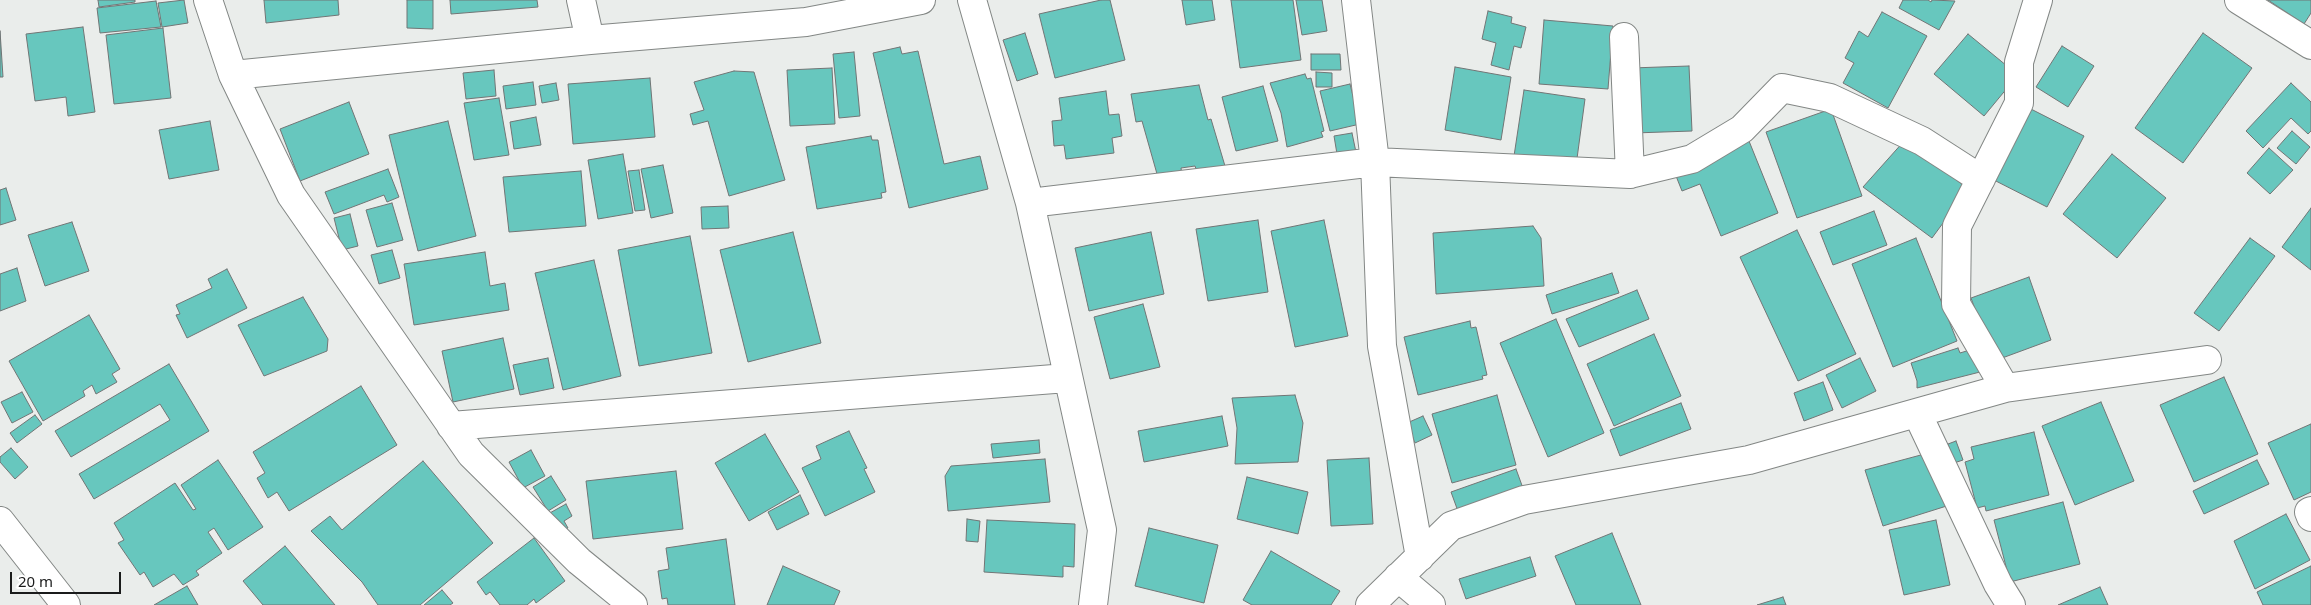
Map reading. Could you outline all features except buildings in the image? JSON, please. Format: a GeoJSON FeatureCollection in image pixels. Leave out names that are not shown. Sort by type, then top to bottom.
{"type":"FeatureCollection","features":[{"type":"Feature","properties":{"kind":"street"},"geometry":{"type":"LineString","coordinates":[[208,0],[233,75],[291,195],[451,426],[471,454],[579,561],[633,605]]}},
{"type":"Feature","properties":{"kind":"street"},"geometry":{"type":"LineString","coordinates":[[581,0],[590,40]]}},
{"type":"Feature","properties":{"kind":"street"},"geometry":{"type":"LineString","coordinates":[[233,75],[590,40],[806,22],[921,0]]}},
{"type":"Feature","properties":{"kind":"street"},"geometry":{"type":"LineString","coordinates":[[972,0],[1030,203],[1102,530],[1093,605]]}},
{"type":"Feature","properties":{"kind":"street"},"geometry":{"type":"LineString","coordinates":[[1356,0],[1375,162],[1382,346],[1420,557]]}},
{"type":"Feature","properties":{"kind":"street"},"geometry":{"type":"LineString","coordinates":[[2005,388],[1956,304],[1957,226],[2019,103],[2019,62],[2038,0]]}},
{"type":"Feature","properties":{"kind":"street"},"geometry":{"type":"LineString","coordinates":[[2239,0],[2311,46]]}},
{"type":"Feature","properties":{"kind":"street"},"geometry":{"type":"LineString","coordinates":[[1624,37],[1630,174]]}},
{"type":"Feature","properties":{"kind":"street"},"geometry":{"type":"LineString","coordinates":[[1030,203],[1375,162],[1630,174],[1692,159],[1742,129],[1782,88],[1830,98],[1922,141],[1981,179]]}},
{"type":"Feature","properties":{"kind":"street"},"geometry":{"type":"LineString","coordinates":[[1370,605],[1451,526],[1524,500],[1749,460],[2005,388],[2207,360]]}},
{"type":"Feature","properties":{"kind":"street"},"geometry":{"type":"LineString","coordinates":[[451,426],[1067,378]]}},
{"type":"Feature","properties":{"kind":"street"},"geometry":{"type":"LineString","coordinates":[[1917,413],[1998,584],[2010,605]]}},
{"type":"Feature","properties":{"kind":"street"},"geometry":{"type":"LineString","coordinates":[[2311,510],[2309,512],[2311,517]]}},
{"type":"Feature","properties":{"kind":"street"},"geometry":{"type":"LineString","coordinates":[[0,521],[66,605]]}},
{"type":"Feature","properties":{"kind":"street"},"geometry":{"type":"LineString","coordinates":[[1398,577],[1431,605]]}}]}
